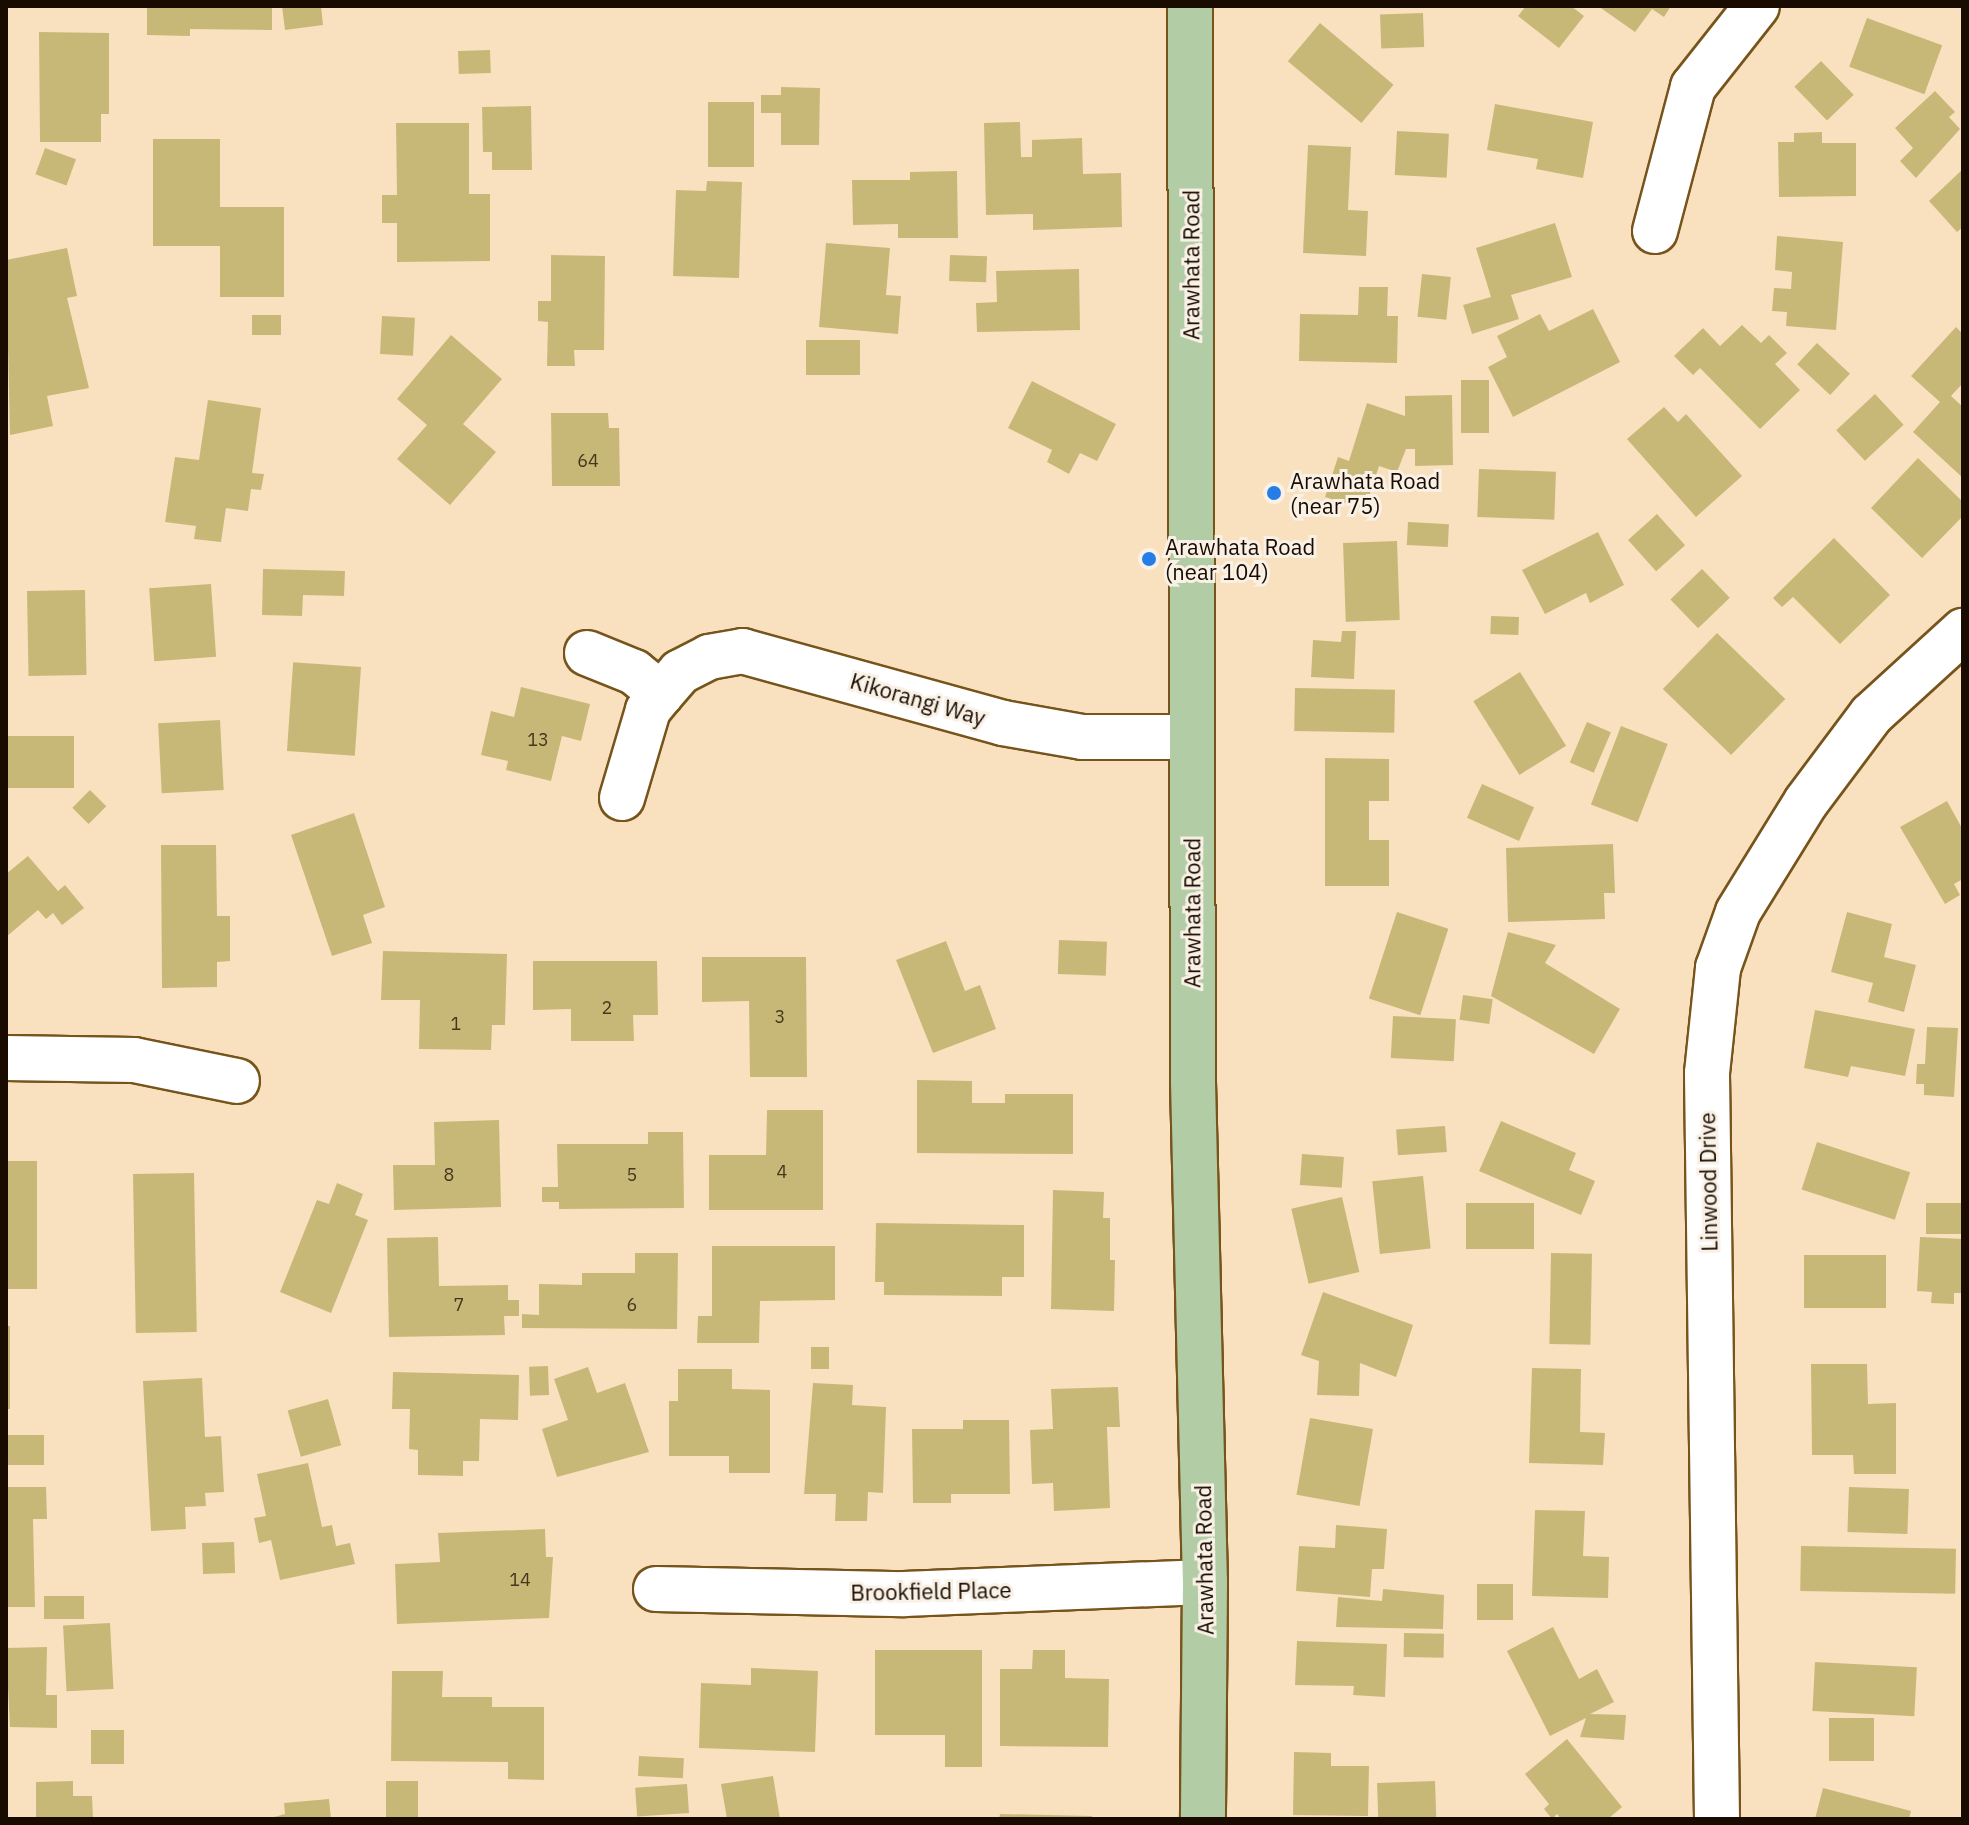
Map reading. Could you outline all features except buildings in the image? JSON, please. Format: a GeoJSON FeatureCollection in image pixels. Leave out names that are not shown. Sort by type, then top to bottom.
{"type":"FeatureCollection","features":[{"type":"Feature","properties":{"kind":"main road","name":"Arawhata Road"},"geometry":{"type":"LineString","coordinates":[[1190,6],[1191,737],[1205,1582],[1203,1819]]}},
{"type":"Feature","properties":{"kind":"street"},"geometry":{"type":"LineString","coordinates":[[1655,231],[1693,87],[1757,6]]}},
{"type":"Feature","properties":{"kind":"street","name":"Linwood Drive"},"geometry":{"type":"LineString","coordinates":[[1717,1819],[1707,1073],[1718,968],[1738,912],[1806,802],[1871,715],[1963,631]]}},
{"type":"Feature","properties":{"kind":"street","name":"Kikorangi Way"},"geometry":{"type":"LineString","coordinates":[[622,798],[648,710],[661,694],[680,672],[709,657],[742,651],[1003,723],[1082,737],[1191,737]]}},
{"type":"Feature","properties":{"kind":"street"},"geometry":{"type":"LineString","coordinates":[[587,653],[634,672],[661,694]]}},
{"type":"Feature","properties":{"kind":"street"},"geometry":{"type":"LineString","coordinates":[[6,1058],[134,1060],[237,1081]]}},
{"type":"Feature","properties":{"kind":"street","name":"Brookfield Place"},"geometry":{"type":"LineString","coordinates":[[656,1589],[904,1594],[1205,1582]]}},
{"type":"Feature","properties":{"kind":"place","name":"Arawhata Road (near 75)"},"geometry":{"type":"Point","coordinates":[1274,493]}},
{"type":"Feature","properties":{"kind":"place","name":"Arawhata Road (near 104)"},"geometry":{"type":"Point","coordinates":[1149,559]}}]}
